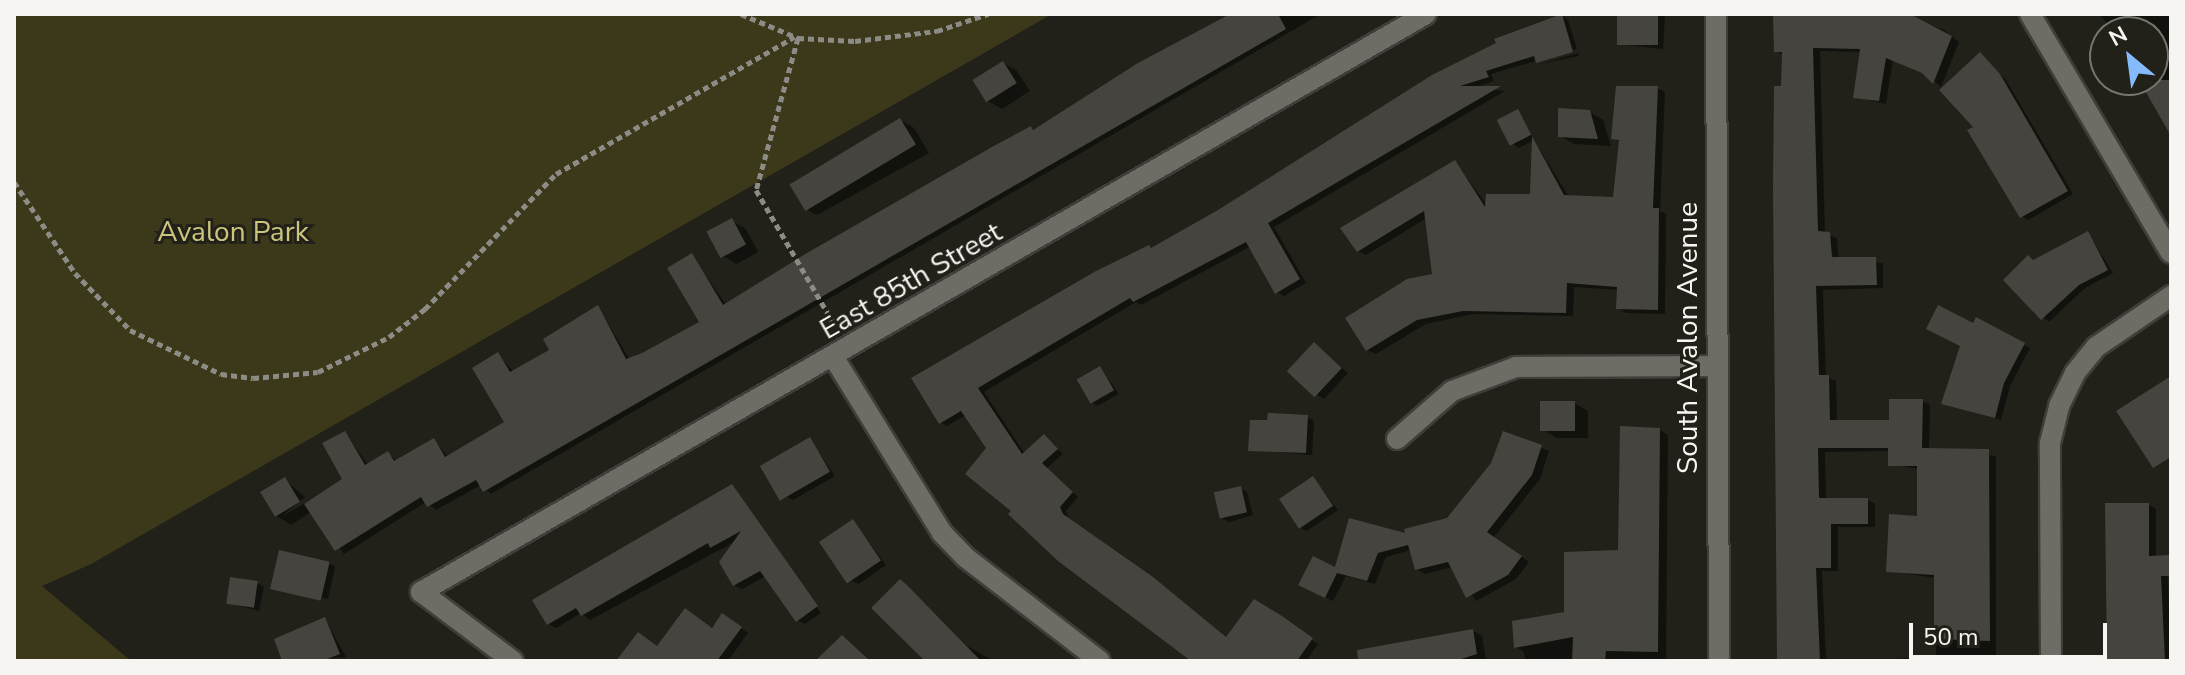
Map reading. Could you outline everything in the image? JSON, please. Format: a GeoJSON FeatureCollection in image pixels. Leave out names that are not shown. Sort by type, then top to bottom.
{"type":"FeatureCollection","features":[{"type":"Feature","properties":{"kind":"street","name":"East 85th Street"},"geometry":{"type":"LineString","coordinates":[[513,661],[421,592],[834,358],[1426,14]]}},
{"type":"Feature","properties":{"kind":"street","name":"South Avalon Avenue"},"geometry":{"type":"LineString","coordinates":[[1716,14],[1719,661]]}},
{"type":"Feature","properties":{"kind":"street"},"geometry":{"type":"LineString","coordinates":[[2030,14],[2050,39],[2171,253]]}},
{"type":"Feature","properties":{"kind":"street"},"geometry":{"type":"LineString","coordinates":[[2051,661],[2050,443],[2059,406],[2075,373],[2096,347],[2171,296]]}},
{"type":"Feature","properties":{"kind":"street"},"geometry":{"type":"LineString","coordinates":[[834,358],[942,533],[965,557],[1100,661]]}},
{"type":"Feature","properties":{"kind":"street"},"geometry":{"type":"LineString","coordinates":[[1397,439],[1452,391],[1516,367],[1716,366]]}},
{"type":"Feature","properties":{"kind":"path"},"geometry":{"type":"LineString","coordinates":[[741,14],[796,38],[894,38],[988,14]]}},
{"type":"Feature","properties":{"kind":"path"},"geometry":{"type":"LineString","coordinates":[[14,182],[75,273],[130,330],[221,374],[253,378],[318,372],[389,337],[425,309],[556,174],[796,38]]}},
{"type":"Feature","properties":{"kind":"path"},"geometry":{"type":"LineString","coordinates":[[796,38],[756,190],[835,326]]}},
{"type":"Feature","properties":{"kind":"green space","name":"Avalon Park"},"geometry":{"type":"Polygon","coordinates":[[[14,14],[1052,14],[91,564],[42,586],[131,661],[14,661],[14,14]]]}},
{"type":"Feature","properties":{"kind":"building"},"geometry":{"type":"Polygon","coordinates":[[[1230,14],[1278,14],[1286,29],[483,492],[476,480],[427,507],[421,497],[335,551],[304,504],[342,479],[322,443],[345,431],[365,465],[388,451],[394,461],[434,438],[445,457],[504,422],[472,368],[498,352],[510,372],[549,350],[543,339],[598,305],[626,359],[642,353],[699,322],[667,268],[692,253],[723,305],[992,147],[1031,126],[1033,130],[1138,63],[1230,14]]]}},
{"type":"Feature","properties":{"kind":"building"},"geometry":{"type":"Polygon","coordinates":[[[1562,14],[1573,52],[1536,63],[1534,56],[1486,71],[1489,77],[1460,86],[1501,86],[1268,223],[1300,279],[1275,294],[1246,242],[1133,302],[1130,298],[978,388],[1022,454],[1044,434],[1058,449],[1042,463],[1073,492],[1060,507],[1063,514],[1153,577],[1226,637],[1254,599],[1282,616],[1313,638],[1297,661],[1191,661],[1058,561],[1008,514],[1011,511],[965,474],[986,448],[961,411],[939,424],[911,378],[1096,271],[1149,245],[1151,248],[1218,210],[1432,75],[1496,43],[1494,39],[1562,14]]]}},
{"type":"Feature","properties":{"kind":"building"},"geometry":{"type":"Polygon","coordinates":[[[1617,14],[1658,14],[1658,45],[1617,45],[1617,14]]]}},
{"type":"Feature","properties":{"kind":"building"},"geometry":{"type":"Polygon","coordinates":[[[1773,14],[1910,14],[1952,36],[1933,84],[1922,73],[1886,58],[1879,101],[1853,98],[1860,49],[1813,48],[1818,231],[1830,232],[1832,257],[1876,257],[1877,285],[1816,286],[1819,375],[1829,375],[1830,420],[1889,420],[1889,399],[1923,399],[1922,448],[1989,449],[1990,641],[1934,639],[1934,575],[1886,572],[1889,514],[1917,516],[1917,466],[1888,466],[1888,448],[1818,448],[1819,498],[1868,498],[1868,524],[1831,524],[1831,568],[1816,568],[1820,661],[1777,661],[1773,186],[1774,86],[1781,86],[1782,52],[1774,52],[1773,14]]]}},
{"type":"Feature","properties":{"kind":"building"},"geometry":{"type":"Polygon","coordinates":[[[1980,52],[2000,74],[2068,191],[2020,218],[1967,130],[1973,127],[1939,90],[1980,52]]]}},
{"type":"Feature","properties":{"kind":"building"},"geometry":{"type":"Polygon","coordinates":[[[1003,61],[1017,83],[986,102],[972,80],[1003,61]]]}},
{"type":"Feature","properties":{"kind":"building"},"geometry":{"type":"Polygon","coordinates":[[[2169,80],[2171,80],[2171,136],[2148,96],[2169,96],[2169,80]]]}},
{"type":"Feature","properties":{"kind":"building"},"geometry":{"type":"Polygon","coordinates":[[[1616,86],[1658,86],[1653,208],[1659,208],[1658,310],[1616,309],[1617,287],[1567,283],[1566,313],[1463,311],[1417,320],[1366,351],[1345,318],[1407,279],[1432,274],[1424,211],[1357,252],[1340,228],[1455,160],[1485,207],[1486,194],[1530,194],[1532,136],[1564,195],[1613,197],[1619,140],[1611,139],[1616,86]]]}},
{"type":"Feature","properties":{"kind":"building"},"geometry":{"type":"Polygon","coordinates":[[[1558,108],[1590,110],[1598,139],[1558,137],[1558,108]]]}},
{"type":"Feature","properties":{"kind":"building"},"geometry":{"type":"Polygon","coordinates":[[[1518,109],[1531,135],[1510,146],[1497,120],[1518,109]]]}},
{"type":"Feature","properties":{"kind":"building"},"geometry":{"type":"Polygon","coordinates":[[[900,118],[916,145],[805,211],[789,184],[900,118]]]}},
{"type":"Feature","properties":{"kind":"building"},"geometry":{"type":"Polygon","coordinates":[[[732,218],[746,244],[720,258],[706,232],[732,218]]]}},
{"type":"Feature","properties":{"kind":"building"},"geometry":{"type":"Polygon","coordinates":[[[2088,231],[2108,270],[2079,285],[2041,320],[2003,280],[2028,255],[2033,260],[2088,231]]]}},
{"type":"Feature","properties":{"kind":"building"},"geometry":{"type":"Polygon","coordinates":[[[1938,305],[1973,323],[1976,317],[2025,343],[2004,383],[1995,418],[1941,404],[1960,346],[1926,329],[1938,305]]]}},
{"type":"Feature","properties":{"kind":"building"},"geometry":{"type":"Polygon","coordinates":[[[1314,342],[1342,368],[1315,397],[1287,371],[1314,342]]]}},
{"type":"Feature","properties":{"kind":"building"},"geometry":{"type":"Polygon","coordinates":[[[1100,366],[1114,390],[1091,404],[1077,380],[1100,366]]]}},
{"type":"Feature","properties":{"kind":"building"},"geometry":{"type":"Polygon","coordinates":[[[2171,376],[2171,457],[2153,468],[2116,411],[2171,376]]]}},
{"type":"Feature","properties":{"kind":"building"},"geometry":{"type":"Polygon","coordinates":[[[1540,401],[1575,401],[1575,431],[1540,431],[1540,401]]]}},
{"type":"Feature","properties":{"kind":"building"},"geometry":{"type":"Polygon","coordinates":[[[1268,413],[1308,415],[1306,453],[1248,451],[1250,420],[1267,420],[1268,413]]]}},
{"type":"Feature","properties":{"kind":"building"},"geometry":{"type":"Polygon","coordinates":[[[1620,426],[1660,428],[1658,652],[1606,651],[1605,661],[1572,661],[1573,637],[1514,648],[1512,621],[1564,612],[1564,552],[1618,550],[1620,426]]]}},
{"type":"Feature","properties":{"kind":"building"},"geometry":{"type":"Polygon","coordinates":[[[1503,431],[1542,445],[1532,475],[1487,532],[1522,556],[1508,575],[1466,598],[1448,562],[1415,570],[1408,545],[1378,553],[1367,581],[1337,573],[1325,598],[1298,585],[1313,556],[1335,567],[1349,518],[1405,533],[1404,529],[1447,518],[1491,463],[1503,431]]]}},
{"type":"Feature","properties":{"kind":"building"},"geometry":{"type":"Polygon","coordinates":[[[810,437],[830,472],[780,501],[760,466],[810,437]]]}},
{"type":"Feature","properties":{"kind":"building"},"geometry":{"type":"Polygon","coordinates":[[[1313,476],[1333,506],[1299,529],[1279,499],[1313,476]]]}},
{"type":"Feature","properties":{"kind":"building"},"geometry":{"type":"Polygon","coordinates":[[[285,477],[300,502],[275,517],[260,492],[285,477]]]}},
{"type":"Feature","properties":{"kind":"building"},"geometry":{"type":"Polygon","coordinates":[[[732,484],[818,606],[796,622],[760,571],[733,586],[719,562],[741,531],[710,548],[708,543],[581,616],[576,608],[547,625],[532,600],[732,484]]]}},
{"type":"Feature","properties":{"kind":"building"},"geometry":{"type":"Polygon","coordinates":[[[1241,486],[1247,512],[1220,519],[1214,492],[1241,486]]]}},
{"type":"Feature","properties":{"kind":"building"},"geometry":{"type":"Polygon","coordinates":[[[2105,503],[2149,503],[2149,556],[2171,555],[2171,576],[2161,576],[2165,661],[2107,661],[2105,503]]]}},
{"type":"Feature","properties":{"kind":"building"},"geometry":{"type":"Polygon","coordinates":[[[853,519],[881,560],[847,583],[819,542],[853,519]]]}},
{"type":"Feature","properties":{"kind":"building"},"geometry":{"type":"Polygon","coordinates":[[[279,550],[330,562],[321,601],[270,589],[279,550]]]}},
{"type":"Feature","properties":{"kind":"building"},"geometry":{"type":"Polygon","coordinates":[[[230,577],[258,581],[254,608],[226,604],[230,577]]]}},
{"type":"Feature","properties":{"kind":"building"},"geometry":{"type":"Polygon","coordinates":[[[900,579],[981,661],[925,661],[871,608],[900,579]]]}},
{"type":"Feature","properties":{"kind":"building"},"geometry":{"type":"Polygon","coordinates":[[[685,608],[712,628],[722,613],[742,627],[717,661],[616,661],[638,632],[657,646],[685,608]]]}},
{"type":"Feature","properties":{"kind":"building"},"geometry":{"type":"Polygon","coordinates":[[[325,617],[340,654],[322,661],[282,661],[274,639],[325,617]]]}},
{"type":"Feature","properties":{"kind":"building"},"geometry":{"type":"Polygon","coordinates":[[[1473,629],[1477,654],[1455,661],[1358,661],[1357,650],[1473,629]]]}},
{"type":"Feature","properties":{"kind":"building"},"geometry":{"type":"Polygon","coordinates":[[[842,635],[870,661],[815,661],[842,635]]]}}]}
